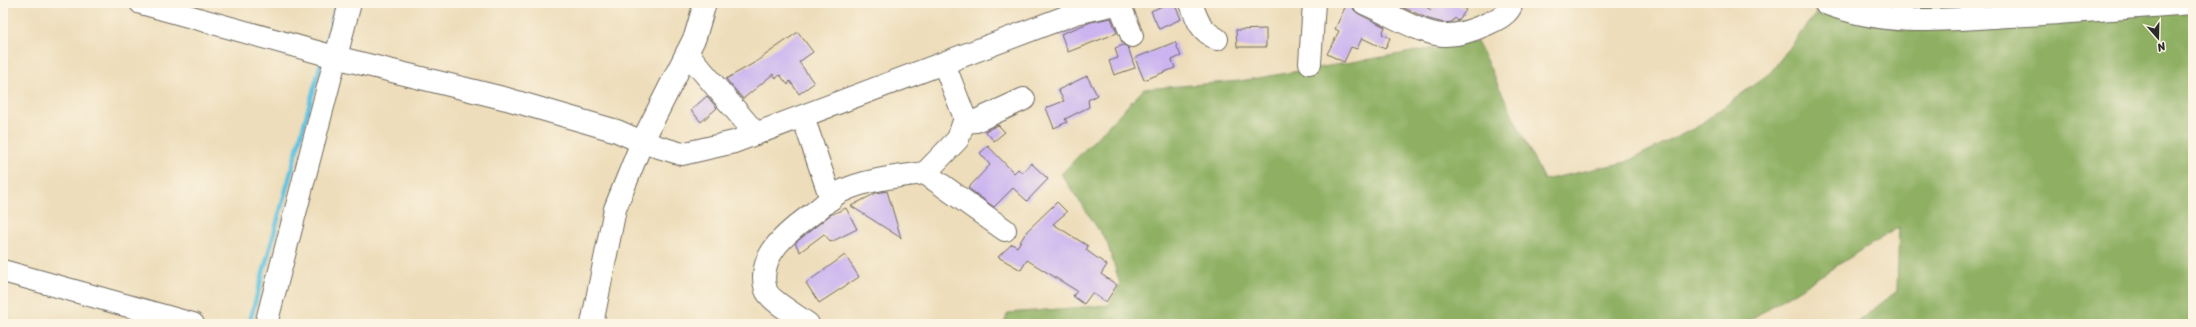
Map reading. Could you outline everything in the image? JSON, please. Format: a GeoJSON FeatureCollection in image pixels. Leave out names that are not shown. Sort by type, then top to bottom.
{"type":"FeatureCollection","features":[{"type":"Feature","properties":{"kind":"street"},"geometry":{"type":"LineString","coordinates":[[140,3],[335,57],[507,99],[617,131],[642,142],[682,154],[734,142],[803,117],[944,64],[1074,8],[1120,3],[1132,36]]}},
{"type":"Feature","properties":{"kind":"street"},"geometry":{"type":"LineString","coordinates":[[266,324],[350,3]]}},
{"type":"Feature","properties":{"kind":"street"},"geometry":{"type":"LineString","coordinates":[[592,324],[615,209],[642,142],[695,37],[705,3]]}},
{"type":"Feature","properties":{"kind":"street"},"geometry":{"type":"LineString","coordinates":[[1191,3],[1198,22],[1206,33],[1217,39]]}},
{"type":"Feature","properties":{"kind":"street"},"geometry":{"type":"LineString","coordinates":[[1310,63],[1314,3]]}},
{"type":"Feature","properties":{"kind":"street"},"geometry":{"type":"LineString","coordinates":[[1364,3],[1425,31],[1443,35],[1461,33],[1497,20],[1510,10],[1512,3]]}},
{"type":"Feature","properties":{"kind":"street"},"geometry":{"type":"LineString","coordinates":[[1825,3],[1872,18],[1907,21],[2079,12],[2193,3]]}},
{"type":"Feature","properties":{"kind":"street"},"geometry":{"type":"LineString","coordinates":[[687,53],[756,134]]}},
{"type":"Feature","properties":{"kind":"street"},"geometry":{"type":"LineString","coordinates":[[808,324],[771,297],[766,291],[764,268],[774,248],[789,232],[840,192],[883,179],[925,173],[958,138],[965,118],[944,64]]}},
{"type":"Feature","properties":{"kind":"street"},"geometry":{"type":"LineString","coordinates":[[964,122],[976,121],[1024,99]]}},
{"type":"Feature","properties":{"kind":"street"},"geometry":{"type":"LineString","coordinates":[[803,117],[831,199]]}},
{"type":"Feature","properties":{"kind":"street"},"geometry":{"type":"LineString","coordinates":[[925,173],[1005,230]]}},
{"type":"Feature","properties":{"kind":"street"},"geometry":{"type":"LineString","coordinates":[[3,271],[193,324]]}},
{"type":"Feature","properties":{"kind":"green space"},"geometry":{"type":"Polygon","coordinates":[[[1824,3],[2193,3],[2193,261],[2188,324],[1855,324],[1897,291],[1899,227],[1743,324],[1003,324],[1008,313],[1109,305],[1120,284],[1107,242],[1061,174],[1144,89],[1240,81],[1477,41],[1544,180],[1626,162],[1695,128],[1770,73],[1824,3]]]}},
{"type":"Feature","properties":{"kind":"building"},"geometry":{"type":"Polygon","coordinates":[[[1169,3],[1174,3],[1181,19],[1159,29],[1151,11],[1169,3]]]}},
{"type":"Feature","properties":{"kind":"building"},"geometry":{"type":"Polygon","coordinates":[[[1347,3],[1352,3],[1354,10],[1359,14],[1385,27],[1382,34],[1390,38],[1385,49],[1362,38],[1357,49],[1351,47],[1344,62],[1327,54],[1339,31],[1335,29],[1347,3]]]}},
{"type":"Feature","properties":{"kind":"building"},"geometry":{"type":"Polygon","coordinates":[[[1393,3],[1420,3],[1431,10],[1437,3],[1455,3],[1466,10],[1458,21],[1455,18],[1452,22],[1444,23],[1429,19],[1393,3]]]}},
{"type":"Feature","properties":{"kind":"building"},"geometry":{"type":"Polygon","coordinates":[[[1111,18],[1117,33],[1068,52],[1061,34],[1091,22],[1111,18]]]}},
{"type":"Feature","properties":{"kind":"building"},"geometry":{"type":"Polygon","coordinates":[[[1266,29],[1266,47],[1237,47],[1236,30],[1266,29]]]}},
{"type":"Feature","properties":{"kind":"building"},"geometry":{"type":"Polygon","coordinates":[[[798,32],[813,52],[799,62],[814,83],[799,94],[790,81],[788,85],[780,75],[776,78],[773,74],[743,99],[726,79],[754,63],[798,32]]]}},
{"type":"Feature","properties":{"kind":"building"},"geometry":{"type":"Polygon","coordinates":[[[1175,42],[1181,56],[1172,60],[1175,68],[1144,80],[1135,58],[1175,42]]]}},
{"type":"Feature","properties":{"kind":"building"},"geometry":{"type":"Polygon","coordinates":[[[1124,45],[1128,47],[1135,68],[1114,75],[1109,61],[1118,58],[1115,48],[1124,45]]]}},
{"type":"Feature","properties":{"kind":"building"},"geometry":{"type":"Polygon","coordinates":[[[1087,76],[1097,95],[1088,100],[1089,107],[1065,119],[1067,122],[1054,128],[1046,108],[1064,101],[1058,90],[1087,76]]]}},
{"type":"Feature","properties":{"kind":"building"},"geometry":{"type":"Polygon","coordinates":[[[707,96],[717,108],[701,122],[691,110],[707,96]]]}},
{"type":"Feature","properties":{"kind":"building"},"geometry":{"type":"Polygon","coordinates":[[[998,125],[1005,132],[994,141],[985,131],[998,125]]]}},
{"type":"Feature","properties":{"kind":"building"},"geometry":{"type":"Polygon","coordinates":[[[988,146],[1014,173],[1018,169],[1022,173],[1031,163],[1048,179],[1027,201],[1013,188],[994,207],[968,188],[990,165],[980,153],[988,146]]]}},
{"type":"Feature","properties":{"kind":"building"},"geometry":{"type":"Polygon","coordinates":[[[887,191],[901,238],[851,206],[876,193],[887,191]]]}},
{"type":"Feature","properties":{"kind":"building"},"geometry":{"type":"Polygon","coordinates":[[[1057,202],[1067,212],[1053,224],[1088,246],[1086,250],[1107,265],[1101,274],[1117,285],[1106,302],[1092,293],[1084,304],[1073,296],[1077,291],[1027,260],[1021,270],[998,257],[1012,244],[1017,247],[1027,231],[1057,202]]]}},
{"type":"Feature","properties":{"kind":"building"},"geometry":{"type":"Polygon","coordinates":[[[846,208],[857,229],[831,242],[824,234],[800,252],[795,243],[830,215],[846,208]]]}},
{"type":"Feature","properties":{"kind":"building"},"geometry":{"type":"Polygon","coordinates":[[[845,255],[859,277],[819,303],[806,283],[845,255]]]}},
{"type":"Feature","properties":{"kind":"waterway"},"geometry":{"type":"LineString","coordinates":[[325,48],[337,3]]}},
{"type":"Feature","properties":{"kind":"waterway"},"geometry":{"type":"LineString","coordinates":[[249,324],[322,59]]}}]}
